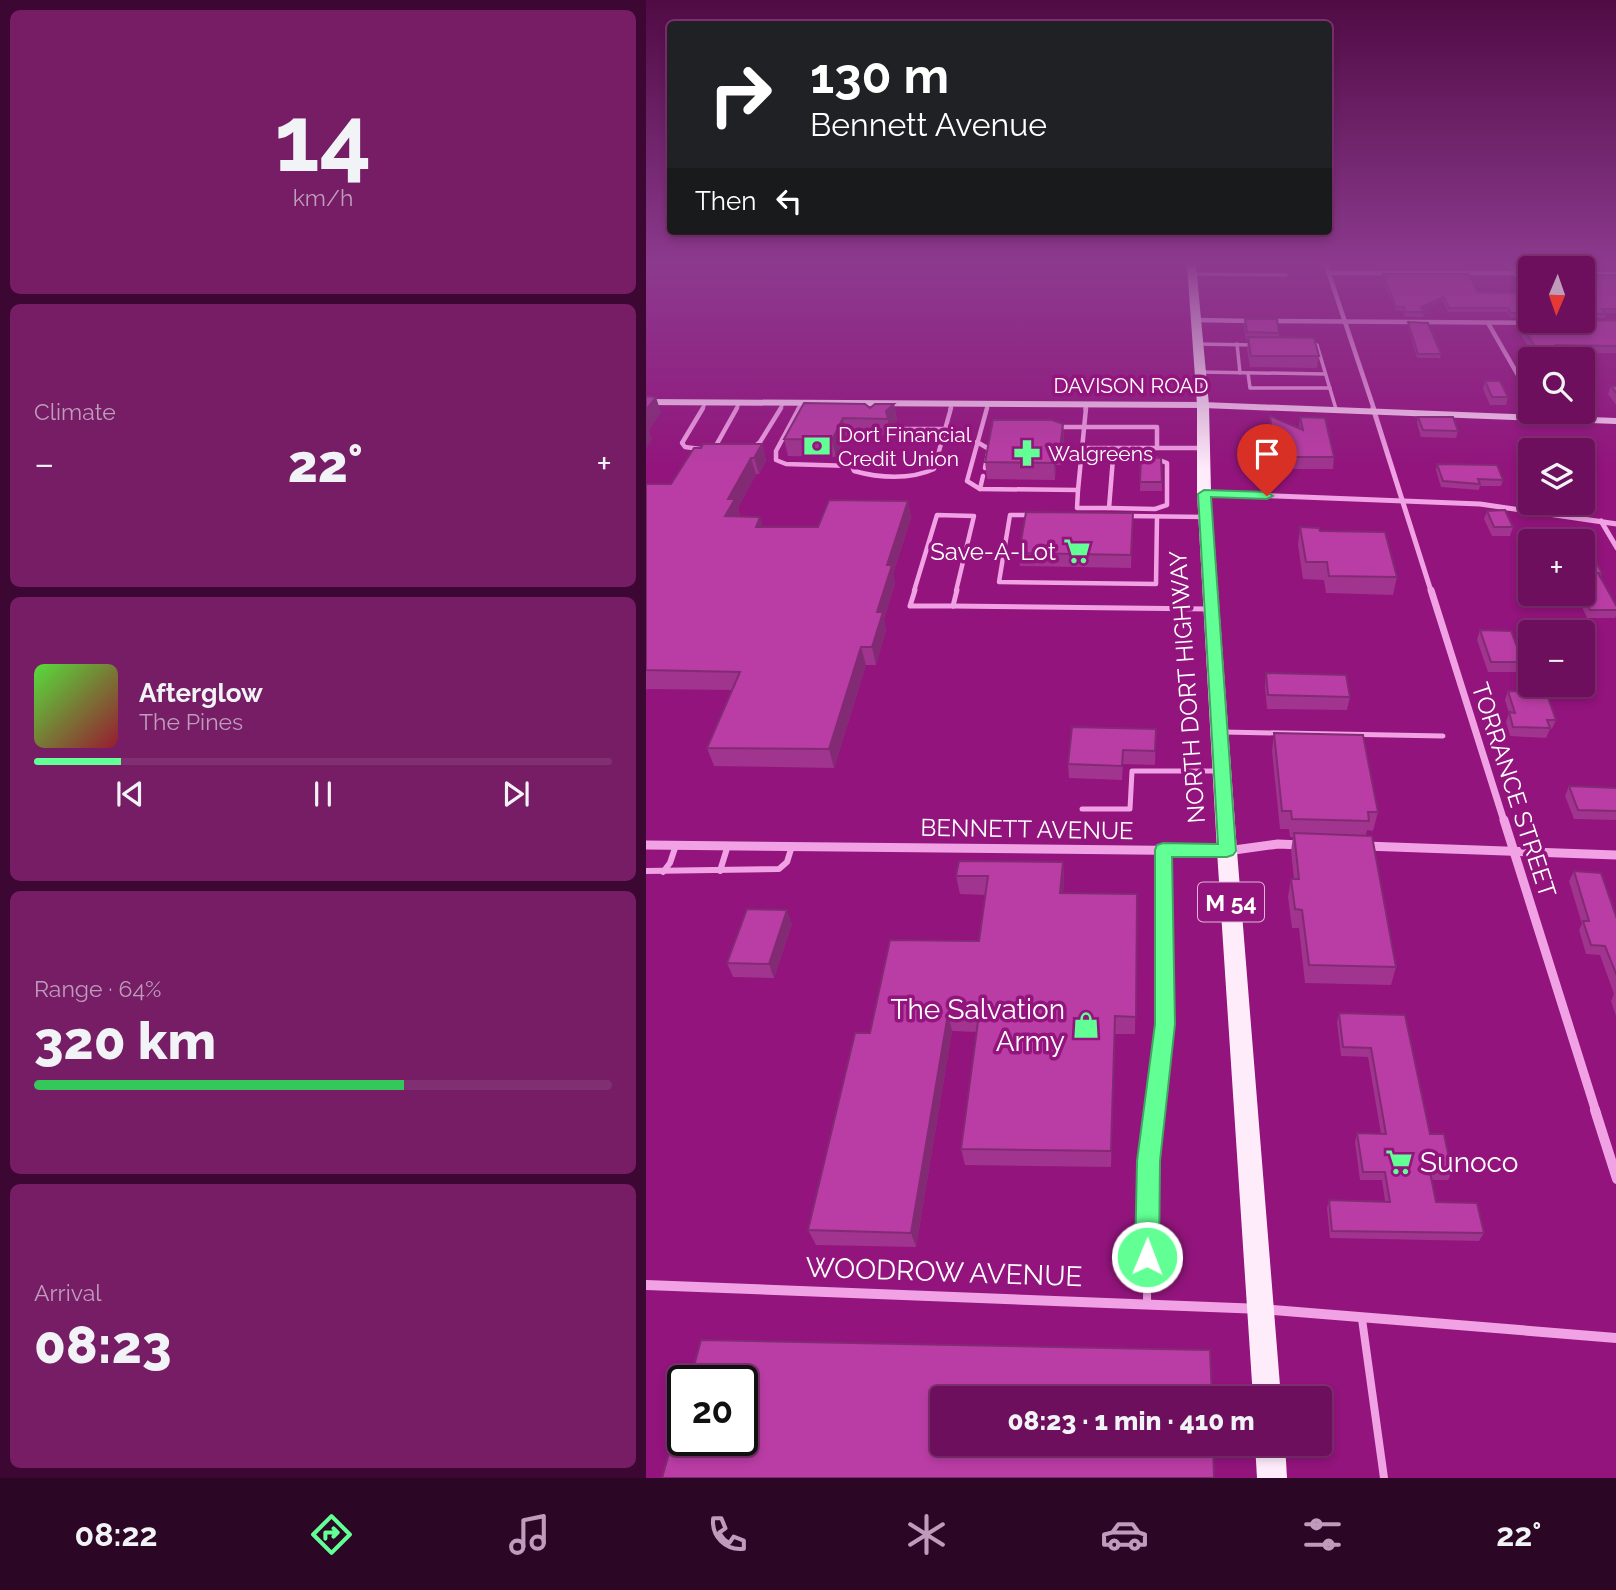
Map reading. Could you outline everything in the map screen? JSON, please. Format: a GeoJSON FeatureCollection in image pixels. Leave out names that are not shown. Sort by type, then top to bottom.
{"type":"FeatureCollection","features":[{"type":"Feature","properties":{"kind":"main road","name":"NORTH DORT HIGHWAY"},"geometry":{"type":"LineString","coordinates":[[1197,334],[1203,405],[1204,494],[1227,851],[1266,1386]]}},
{"type":"Feature","properties":{"kind":"main road","name":"DAVISON ROAD"},"geometry":{"type":"LineString","coordinates":[[646,402],[802,402],[878,408],[952,403],[1203,405],[1518,415]]}},
{"type":"Feature","properties":{"kind":"main road","name":"DAVISON ROAD"},"geometry":{"type":"LineString","coordinates":[[1595,419],[1616,421]]}},
{"type":"Feature","properties":{"kind":"main road"},"geometry":{"type":"LineString","coordinates":[[1271,1456],[1272,1478]]}},
{"type":"Feature","properties":{"kind":"street","name":"TORRANCE STREET"},"geometry":{"type":"LineString","coordinates":[[1349,334],[1616,1179]]}},
{"type":"Feature","properties":{"kind":"street"},"geometry":{"type":"LineString","coordinates":[[1494,334],[1518,375]]}},
{"type":"Feature","properties":{"kind":"street"},"geometry":{"type":"LineString","coordinates":[[1204,494],[1480,504],[1616,524]]}},
{"type":"Feature","properties":{"kind":"street"},"geometry":{"type":"LineString","coordinates":[[1601,521],[1616,548]]}},
{"type":"Feature","properties":{"kind":"street","name":"BENNETT AVENUE"},"geometry":{"type":"LineString","coordinates":[[646,845],[1227,851],[1278,844],[1306,845]]}},
{"type":"Feature","properties":{"kind":"street"},"geometry":{"type":"LineString","coordinates":[[1361,846],[1616,855]]}},
{"type":"Feature","properties":{"kind":"street","name":"WOODROW AVENUE"},"geometry":{"type":"LineString","coordinates":[[646,1285],[1262,1309],[1362,1319],[1525,1327],[1616,1338]]}},
{"type":"Feature","properties":{"kind":"lane"},"geometry":{"type":"LineString","coordinates":[[1198,344],[1263,345]]}},
{"type":"Feature","properties":{"kind":"lane"},"geometry":{"type":"LineString","coordinates":[[1237,344],[1240,373]]}},
{"type":"Feature","properties":{"kind":"lane"},"geometry":{"type":"LineString","coordinates":[[1304,345],[1317,345],[1336,410]]}},
{"type":"Feature","properties":{"kind":"lane"},"geometry":{"type":"LineString","coordinates":[[1200,372],[1325,374]]}},
{"type":"Feature","properties":{"kind":"lane"},"geometry":{"type":"LineString","coordinates":[[1248,373],[1250,388],[1330,388]]}},
{"type":"Feature","properties":{"kind":"lane"},"geometry":{"type":"LineString","coordinates":[[706,402],[682,443],[685,447],[694,449],[725,449]]}},
{"type":"Feature","properties":{"kind":"lane"},"geometry":{"type":"LineString","coordinates":[[714,449],[739,402]]}},
{"type":"Feature","properties":{"kind":"lane"},"geometry":{"type":"LineString","coordinates":[[748,449],[760,442],[784,402]]}},
{"type":"Feature","properties":{"kind":"lane"},"geometry":{"type":"LineString","coordinates":[[802,402],[776,451],[776,460],[786,464],[852,466],[854,471],[865,475],[925,475],[934,469],[952,403]]}},
{"type":"Feature","properties":{"kind":"lane"},"geometry":{"type":"LineString","coordinates":[[988,404],[967,481],[980,489],[1078,490]]}},
{"type":"Feature","properties":{"kind":"lane"},"geometry":{"type":"LineString","coordinates":[[1086,404],[1077,508],[1155,509],[1167,505],[1165,460],[1113,459]]}},
{"type":"Feature","properties":{"kind":"lane"},"geometry":{"type":"LineString","coordinates":[[981,427],[994,427]]}},
{"type":"Feature","properties":{"kind":"lane"},"geometry":{"type":"LineString","coordinates":[[1045,427],[1157,427],[1157,448]]}},
{"type":"Feature","properties":{"kind":"lane"},"geometry":{"type":"LineString","coordinates":[[893,429],[944,429]]}},
{"type":"Feature","properties":{"kind":"lane"},"geometry":{"type":"LineString","coordinates":[[977,442],[989,450],[985,468]]}},
{"type":"Feature","properties":{"kind":"lane"},"geometry":{"type":"LineString","coordinates":[[1082,448],[1204,448]]}},
{"type":"Feature","properties":{"kind":"lane"},"geometry":{"type":"LineString","coordinates":[[1109,508],[1113,448]]}},
{"type":"Feature","properties":{"kind":"lane"},"geometry":{"type":"LineString","coordinates":[[980,489],[983,476]]}},
{"type":"Feature","properties":{"kind":"lane"},"geometry":{"type":"LineString","coordinates":[[953,606],[974,516],[937,515],[910,606],[1212,609]]}},
{"type":"Feature","properties":{"kind":"lane"},"geometry":{"type":"LineString","coordinates":[[1037,515],[1010,515],[1000,582],[1156,584],[1157,517]]}},
{"type":"Feature","properties":{"kind":"lane"},"geometry":{"type":"LineString","coordinates":[[1117,516],[1206,517]]}},
{"type":"Feature","properties":{"kind":"lane"},"geometry":{"type":"LineString","coordinates":[[1220,732],[1443,736]]}},
{"type":"Feature","properties":{"kind":"lane"},"geometry":{"type":"LineString","coordinates":[[1082,809],[1130,809],[1132,771],[1222,771]]}},
{"type":"Feature","properties":{"kind":"lane"},"geometry":{"type":"LineString","coordinates":[[663,872],[670,863],[676,845]]}},
{"type":"Feature","properties":{"kind":"lane"},"geometry":{"type":"LineString","coordinates":[[720,870],[728,845]]}},
{"type":"Feature","properties":{"kind":"lane"},"geometry":{"type":"LineString","coordinates":[[646,871],[780,869],[787,862],[792,846]]}},
{"type":"Feature","properties":{"kind":"lane"},"geometry":{"type":"LineString","coordinates":[[1147,1304],[1148,1161],[1165,1024],[1163,850]]}},
{"type":"Feature","properties":{"kind":"lane"},"geometry":{"type":"LineString","coordinates":[[1362,1319],[1383,1478]]}},
{"type":"Feature","properties":{"kind":"building"},"geometry":{"type":"Polygon","coordinates":[[[1412,334],[1433,334],[1441,354],[1418,354],[1412,334]]]}},
{"type":"Feature","properties":{"kind":"building"},"geometry":{"type":"Polygon","coordinates":[[[1527,334],[1617,334],[1617,346],[1556,345],[1557,347],[1535,347],[1527,334]]]}},
{"type":"Feature","properties":{"kind":"building"},"geometry":{"type":"Polygon","coordinates":[[[1248,337],[1314,338],[1319,356],[1251,356],[1248,337]]]}},
{"type":"Feature","properties":{"kind":"building"},"geometry":{"type":"Polygon","coordinates":[[[1485,381],[1500,381],[1508,397],[1492,397],[1485,381]]]}},
{"type":"Feature","properties":{"kind":"building"},"geometry":{"type":"Polygon","coordinates":[[[646,396],[656,397],[646,410],[646,396]]]}},
{"type":"Feature","properties":{"kind":"building"},"geometry":{"type":"Polygon","coordinates":[[[804,403],[865,404],[870,408],[875,404],[894,404],[886,411],[888,419],[843,418],[832,440],[784,439],[804,403]]]}},
{"type":"Feature","properties":{"kind":"building"},"geometry":{"type":"Polygon","coordinates":[[[1270,416],[1303,430],[1300,417],[1325,418],[1334,457],[1284,457],[1281,435],[1272,435],[1270,416]]]}},
{"type":"Feature","properties":{"kind":"building"},"geometry":{"type":"Polygon","coordinates":[[[1418,417],[1453,417],[1458,431],[1423,430],[1418,417]]]}},
{"type":"Feature","properties":{"kind":"building"},"geometry":{"type":"Polygon","coordinates":[[[993,420],[1052,420],[1063,424],[1060,448],[1056,448],[1054,463],[985,462],[993,420]]]}},
{"type":"Feature","properties":{"kind":"building"},"geometry":{"type":"Polygon","coordinates":[[[703,444],[762,444],[728,499],[735,499],[725,516],[760,517],[756,527],[818,527],[829,500],[908,501],[887,565],[892,565],[877,612],[883,612],[872,647],[861,647],[829,749],[707,748],[740,672],[646,670],[646,484],[671,484],[694,448],[701,448],[703,444]]]}},
{"type":"Feature","properties":{"kind":"building"},"geometry":{"type":"Polygon","coordinates":[[[1141,457],[1161,458],[1162,482],[1140,482],[1141,457]]]}},
{"type":"Feature","properties":{"kind":"building"},"geometry":{"type":"Polygon","coordinates":[[[1437,464],[1497,465],[1503,480],[1478,479],[1480,484],[1443,481],[1437,464]]]}},
{"type":"Feature","properties":{"kind":"building"},"geometry":{"type":"Polygon","coordinates":[[[1505,510],[1513,527],[1494,527],[1487,511],[1505,510]]]}},
{"type":"Feature","properties":{"kind":"building","name":"Save-A-Lot"},"geometry":{"type":"Polygon","coordinates":[[[1026,512],[1133,513],[1131,555],[1019,553],[1026,512]]]}},
{"type":"Feature","properties":{"kind":"building"},"geometry":{"type":"Polygon","coordinates":[[[1300,527],[1319,528],[1320,531],[1385,532],[1397,577],[1329,576],[1327,562],[1306,562],[1300,527]]]}},
{"type":"Feature","properties":{"kind":"building"},"geometry":{"type":"Polygon","coordinates":[[[1595,561],[1602,573],[1598,573],[1617,610],[1590,610],[1588,606],[1595,606],[1595,561]]]}},
{"type":"Feature","properties":{"kind":"building"},"geometry":{"type":"Polygon","coordinates":[[[1480,630],[1511,631],[1518,649],[1518,662],[1491,662],[1480,630]]]}},
{"type":"Feature","properties":{"kind":"building"},"geometry":{"type":"Polygon","coordinates":[[[1266,673],[1346,675],[1350,697],[1268,695],[1266,673]]]}},
{"type":"Feature","properties":{"kind":"building"},"geometry":{"type":"Polygon","coordinates":[[[1508,691],[1518,691],[1518,697],[1548,697],[1556,720],[1547,720],[1550,728],[1513,727],[1509,712],[1515,713],[1508,691]]]}},
{"type":"Feature","properties":{"kind":"building"},"geometry":{"type":"Polygon","coordinates":[[[1072,727],[1156,729],[1155,751],[1123,750],[1122,766],[1068,764],[1072,727]]]}},
{"type":"Feature","properties":{"kind":"building"},"geometry":{"type":"Polygon","coordinates":[[[1274,733],[1363,735],[1378,812],[1368,812],[1369,821],[1292,819],[1291,811],[1282,811],[1274,733]]]}},
{"type":"Feature","properties":{"kind":"building"},"geometry":{"type":"Polygon","coordinates":[[[1569,786],[1617,788],[1617,811],[1578,810],[1569,786]]]}},
{"type":"Feature","properties":{"kind":"building"},"geometry":{"type":"Polygon","coordinates":[[[1294,833],[1372,836],[1396,967],[1309,965],[1302,910],[1295,909],[1291,879],[1299,879],[1294,833]]]}},
{"type":"Feature","properties":{"kind":"building"},"geometry":{"type":"Polygon","coordinates":[[[959,861],[1063,862],[1060,893],[1137,894],[1136,1017],[1115,1016],[1111,1151],[961,1149],[979,1014],[948,1014],[911,1233],[808,1230],[855,1033],[870,1033],[890,940],[979,941],[988,876],[956,876],[959,861]]]}},
{"type":"Feature","properties":{"kind":"building"},"geometry":{"type":"Polygon","coordinates":[[[1574,871],[1601,873],[1617,919],[1617,976],[1605,946],[1591,945],[1583,921],[1589,921],[1574,871]]]}},
{"type":"Feature","properties":{"kind":"building"},"geometry":{"type":"Polygon","coordinates":[[[747,909],[787,910],[769,964],[727,963],[747,909]]]}},
{"type":"Feature","properties":{"kind":"building"},"geometry":{"type":"Polygon","coordinates":[[[1339,1013],[1405,1015],[1430,1134],[1444,1134],[1452,1172],[1430,1172],[1436,1202],[1477,1203],[1484,1233],[1332,1231],[1329,1200],[1390,1202],[1385,1172],[1363,1172],[1357,1133],[1386,1134],[1371,1048],[1343,1047],[1339,1013]]]}},
{"type":"Feature","properties":{"kind":"building"},"geometry":{"type":"Polygon","coordinates":[[[701,1340],[1210,1350],[1212,1386],[930,1386],[930,1456],[1213,1456],[1214,1478],[662,1478],[668,1456],[758,1456],[758,1365],[694,1365],[701,1340]]]}},
{"type":"Feature","properties":{"kind":"place","name":"Dort Financial Credit Union"},"geometry":{"type":"Point","coordinates":[817,446]}},
{"type":"Feature","properties":{"kind":"place","name":"Walgreens"},"geometry":{"type":"Point","coordinates":[1027,453]}},
{"type":"Feature","properties":{"kind":"place","name":"Save-A-Lot"},"geometry":{"type":"Point","coordinates":[1077,551]}},
{"type":"Feature","properties":{"kind":"place","name":"The Salvation Army"},"geometry":{"type":"Point","coordinates":[1086,1025]}},
{"type":"Feature","properties":{"kind":"place","name":"Sunoco"},"geometry":{"type":"Point","coordinates":[1399,1162]}},
{"type":"Feature","properties":{"kind":"route"},"geometry":{"type":"LineString","coordinates":[[1147,1257],[1148,1161],[1165,1024],[1163,850],[1227,851],[1204,494],[1267,496]]}}]}
